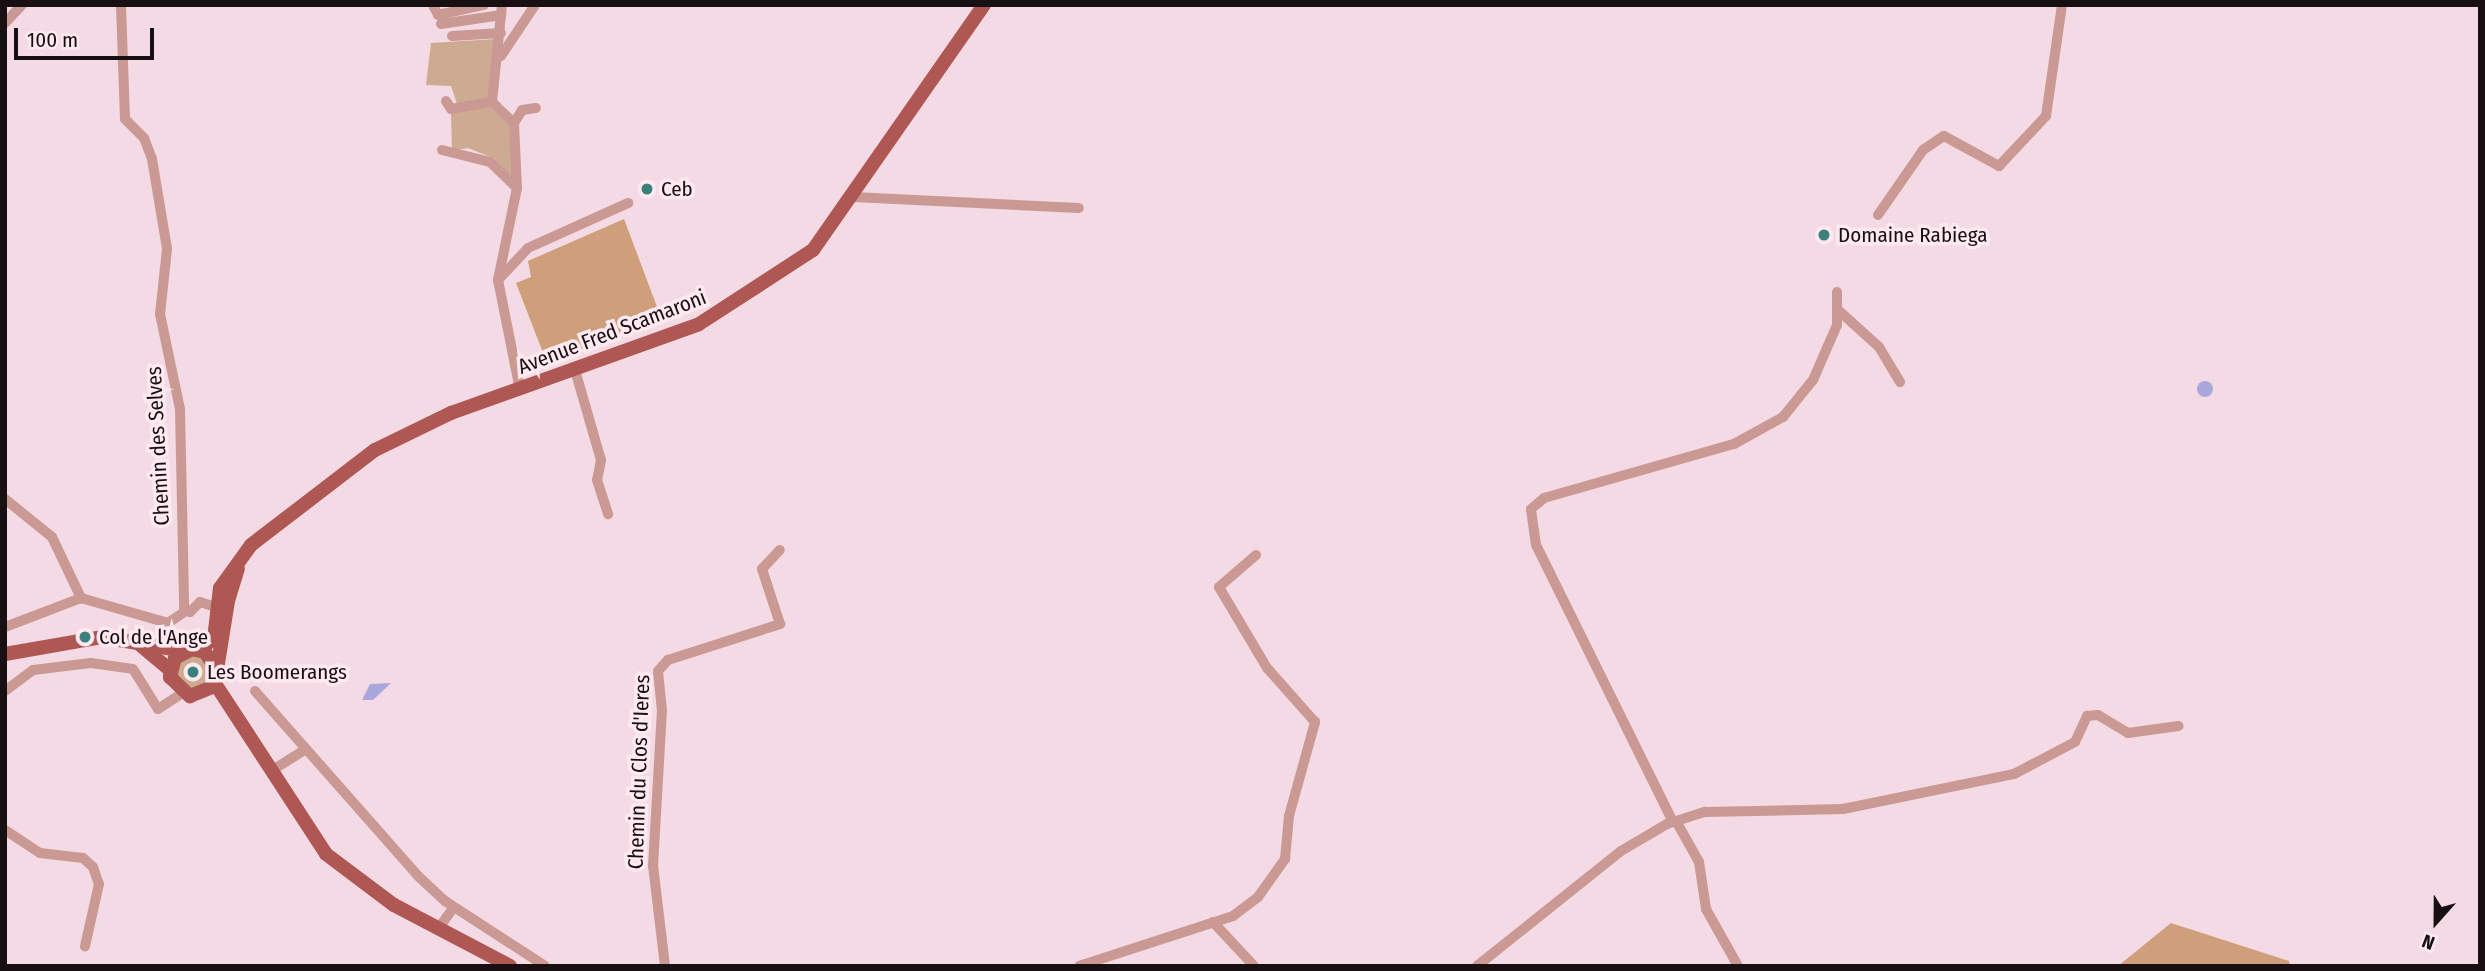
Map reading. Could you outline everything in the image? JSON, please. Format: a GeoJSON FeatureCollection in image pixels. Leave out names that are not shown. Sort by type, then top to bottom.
{"type":"FeatureCollection","features":[{"type":"Feature","properties":{"kind":"main road","name":"Avenue Fred Scamaroni"},"geometry":{"type":"LineString","coordinates":[[192,650],[214,639],[220,588],[242,557],[280,520],[384,445],[520,390],[699,324],[744,300],[813,250],[853,197],[985,5]]}},
{"type":"Feature","properties":{"kind":"main road"},"geometry":{"type":"LineString","coordinates":[[190,694],[215,676],[242,557]]}},
{"type":"Feature","properties":{"kind":"main road"},"geometry":{"type":"LineString","coordinates":[[5,654],[68,639],[132,640],[192,650],[215,676],[229,710],[326,854],[365,887],[510,966]]}},
{"type":"Feature","properties":{"kind":"main road"},"geometry":{"type":"LineString","coordinates":[[132,640],[170,670],[190,694],[229,710]]}},
{"type":"Feature","properties":{"kind":"main road"},"geometry":{"type":"LineString","coordinates":[[170,670],[192,650]]}},
{"type":"Feature","properties":{"kind":"street"},"geometry":{"type":"LineString","coordinates":[[5,23],[22,5]]}},
{"type":"Feature","properties":{"kind":"street","name":"Chemin des Selves"},"geometry":{"type":"LineString","coordinates":[[121,5],[125,119],[144,138],[152,159],[167,249],[160,314],[180,409],[186,611]]}},
{"type":"Feature","properties":{"kind":"street"},"geometry":{"type":"LineString","coordinates":[[433,5],[438,15],[484,5]]}},
{"type":"Feature","properties":{"kind":"street"},"geometry":{"type":"LineString","coordinates":[[500,58],[535,5]]}},
{"type":"Feature","properties":{"kind":"street"},"geometry":{"type":"LineString","coordinates":[[1878,215],[1923,150],[1944,136],[1999,166],[2046,116],[2062,5]]}},
{"type":"Feature","properties":{"kind":"street"},"geometry":{"type":"LineString","coordinates":[[441,23],[501,10],[500,58],[492,102]]}},
{"type":"Feature","properties":{"kind":"street"},"geometry":{"type":"LineString","coordinates":[[453,36],[501,33]]}},
{"type":"Feature","properties":{"kind":"street"},"geometry":{"type":"LineString","coordinates":[[446,101],[451,108],[492,102]]}},
{"type":"Feature","properties":{"kind":"street"},"geometry":{"type":"LineString","coordinates":[[492,102],[514,123]]}},
{"type":"Feature","properties":{"kind":"street"},"geometry":{"type":"LineString","coordinates":[[520,390],[498,280],[517,188],[514,123],[522,110],[536,108]]}},
{"type":"Feature","properties":{"kind":"street"},"geometry":{"type":"LineString","coordinates":[[442,150],[490,162],[517,188]]}},
{"type":"Feature","properties":{"kind":"street"},"geometry":{"type":"LineString","coordinates":[[853,197],[1079,208]]}},
{"type":"Feature","properties":{"kind":"street"},"geometry":{"type":"LineString","coordinates":[[498,280],[528,248],[628,204]]}},
{"type":"Feature","properties":{"kind":"street"},"geometry":{"type":"LineString","coordinates":[[1738,966],[1706,909],[1699,862],[1674,821],[1536,545],[1531,509],[1544,498],[1734,444],[1783,417],[1813,380],[1838,325],[1837,292]]}},
{"type":"Feature","properties":{"kind":"street"},"geometry":{"type":"LineString","coordinates":[[1837,309],[1879,347],[1900,382]]}},
{"type":"Feature","properties":{"kind":"street"},"geometry":{"type":"LineString","coordinates":[[575,370],[601,460],[597,480],[608,514]]}},
{"type":"Feature","properties":{"kind":"street"},"geometry":{"type":"LineString","coordinates":[[5,499],[52,537],[81,598]]}},
{"type":"Feature","properties":{"kind":"street","name":"Chemin du Clos d'Ieres"},"geometry":{"type":"LineString","coordinates":[[665,966],[653,866],[662,711],[658,671],[668,660],[780,624],[762,569],[780,550]]}},
{"type":"Feature","properties":{"kind":"street"},"geometry":{"type":"LineString","coordinates":[[1079,966],[1213,922],[1258,897],[1285,859],[1300,767],[1314,730],[1309,708],[1266,668],[1219,587],[1256,555]]}},
{"type":"Feature","properties":{"kind":"street"},"geometry":{"type":"LineString","coordinates":[[5,627],[81,598],[168,623],[200,602],[216,605],[225,630]]}},
{"type":"Feature","properties":{"kind":"street"},"geometry":{"type":"LineString","coordinates":[[5,691],[33,670],[92,663],[133,669],[158,709],[190,694]]}},
{"type":"Feature","properties":{"kind":"street"},"geometry":{"type":"LineString","coordinates":[[256,691],[303,751],[454,907],[545,966]]}},
{"type":"Feature","properties":{"kind":"street"},"geometry":{"type":"LineString","coordinates":[[1477,966],[1621,851],[1674,821],[1705,812],[1843,809],[2014,774],[2075,742],[2087,716],[2098,715],[2127,733],[2179,726]]}},
{"type":"Feature","properties":{"kind":"street"},"geometry":{"type":"LineString","coordinates":[[271,771],[303,751]]}},
{"type":"Feature","properties":{"kind":"street"},"geometry":{"type":"LineString","coordinates":[[5,830],[40,853],[83,858],[93,867],[99,884],[85,946]]}},
{"type":"Feature","properties":{"kind":"street"},"geometry":{"type":"LineString","coordinates":[[438,929],[454,907]]}},
{"type":"Feature","properties":{"kind":"street"},"geometry":{"type":"LineString","coordinates":[[1213,922],[1255,966]]}},
{"type":"Feature","properties":{"kind":"shaded area"},"geometry":{"type":"Polygon","coordinates":[[[496,39],[489,98],[457,104],[451,86],[426,85],[431,43],[496,39]]]}},
{"type":"Feature","properties":{"kind":"shaded area"},"geometry":{"type":"Polygon","coordinates":[[[490,107],[510,125],[513,181],[493,158],[468,148],[452,151],[451,113],[490,107]]]}},
{"type":"Feature","properties":{"kind":"shaded area"},"geometry":{"type":"Polygon","coordinates":[[[624,219],[662,320],[547,363],[516,283],[531,277],[528,261],[624,219]]]}},
{"type":"Feature","properties":{"kind":"shaded area"},"geometry":{"type":"Polygon","coordinates":[[[193,656],[204,661],[209,672],[204,683],[193,688],[182,683],[177,672],[182,661],[193,656]]]}},
{"type":"Feature","properties":{"kind":"shaded area"},"geometry":{"type":"Polygon","coordinates":[[[2171,923],[2289,961],[2290,966],[2118,966],[2171,923]]]}},
{"type":"Feature","properties":{"kind":"water"},"geometry":{"type":"Polygon","coordinates":[[[2205,381],[2213,389],[2205,397],[2197,389],[2205,381]]]}},
{"type":"Feature","properties":{"kind":"water"},"geometry":{"type":"Polygon","coordinates":[[[391,683],[373,700],[362,700],[370,684],[391,683]]]}},
{"type":"Feature","properties":{"kind":"place","name":"Ceb"},"geometry":{"type":"Point","coordinates":[647,189]}},
{"type":"Feature","properties":{"kind":"place","name":"Domaine Rabiega"},"geometry":{"type":"Point","coordinates":[1824,235]}},
{"type":"Feature","properties":{"kind":"place","name":"Col de l'Ange"},"geometry":{"type":"Point","coordinates":[85,637]}},
{"type":"Feature","properties":{"kind":"place","name":"Les Boomerangs"},"geometry":{"type":"Point","coordinates":[193,672]}}]}
